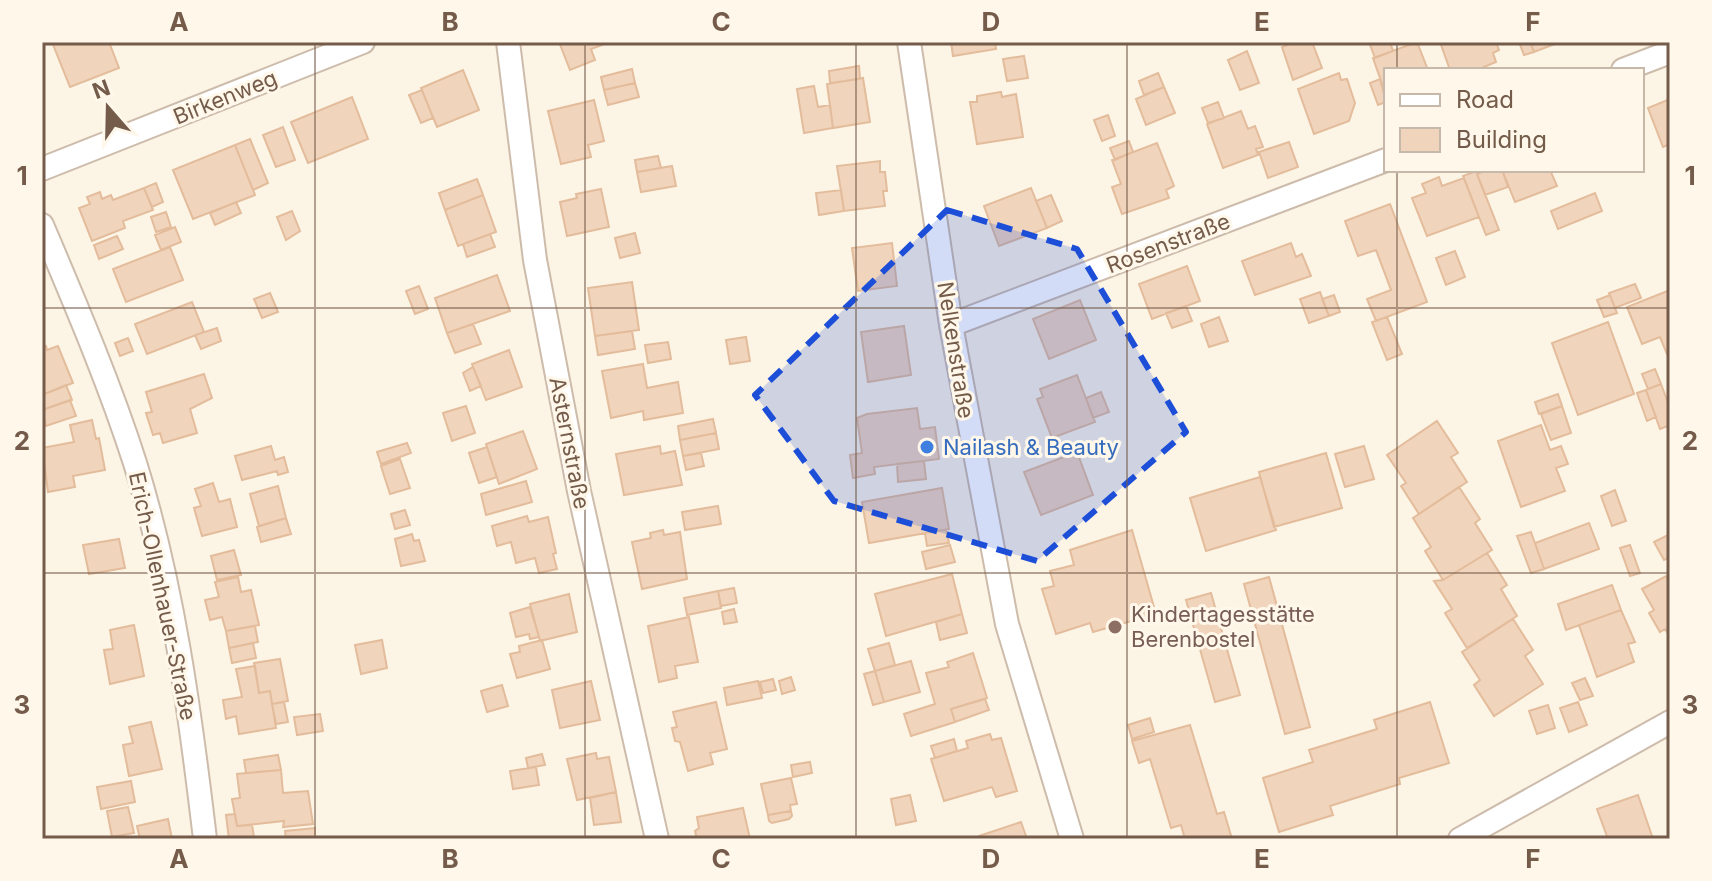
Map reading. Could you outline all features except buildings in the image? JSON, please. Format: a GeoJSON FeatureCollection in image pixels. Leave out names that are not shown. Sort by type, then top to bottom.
{"type":"FeatureCollection","features":[{"type":"Feature","properties":{"kind":"street","name":"Birkenweg"},"geometry":{"type":"LineString","coordinates":[[42,169],[363,42]]}},
{"type":"Feature","properties":{"kind":"street","name":"Asternstraße"},"geometry":{"type":"LineString","coordinates":[[508,42],[538,275],[579,491],[657,839]]}},
{"type":"Feature","properties":{"kind":"street","name":"Nelkenstraße"},"geometry":{"type":"LineString","coordinates":[[909,42],[951,325],[1007,624],[1072,839]]}},
{"type":"Feature","properties":{"kind":"street"},"geometry":{"type":"LineString","coordinates":[[1628,68],[1670,52]]}},
{"type":"Feature","properties":{"kind":"street","name":"Rosenstraße"},"geometry":{"type":"LineString","coordinates":[[951,325],[1384,161]]}},
{"type":"Feature","properties":{"kind":"street","name":"Erich-Ollenhauer-Straße"},"geometry":{"type":"LineString","coordinates":[[42,225],[89,337],[135,464],[177,639],[191,719],[205,839]]}},
{"type":"Feature","properties":{"kind":"street"},"geometry":{"type":"LineString","coordinates":[[1460,839],[1670,722]]}},
{"type":"Feature","properties":{"kind":"highlighted area"},"geometry":{"type":"Polygon","coordinates":[[[947,210],[1077,249],[1186,432],[1037,561],[834,501],[755,395],[947,210]]]}},
{"type":"Feature","properties":{"kind":"place","name":"Nailash & Beauty"},"geometry":{"type":"Point","coordinates":[927,447]}},
{"type":"Feature","properties":{"kind":"place","name":"Kindertagesstätte Berenbostel"},"geometry":{"type":"Point","coordinates":[1115,627]}}]}
